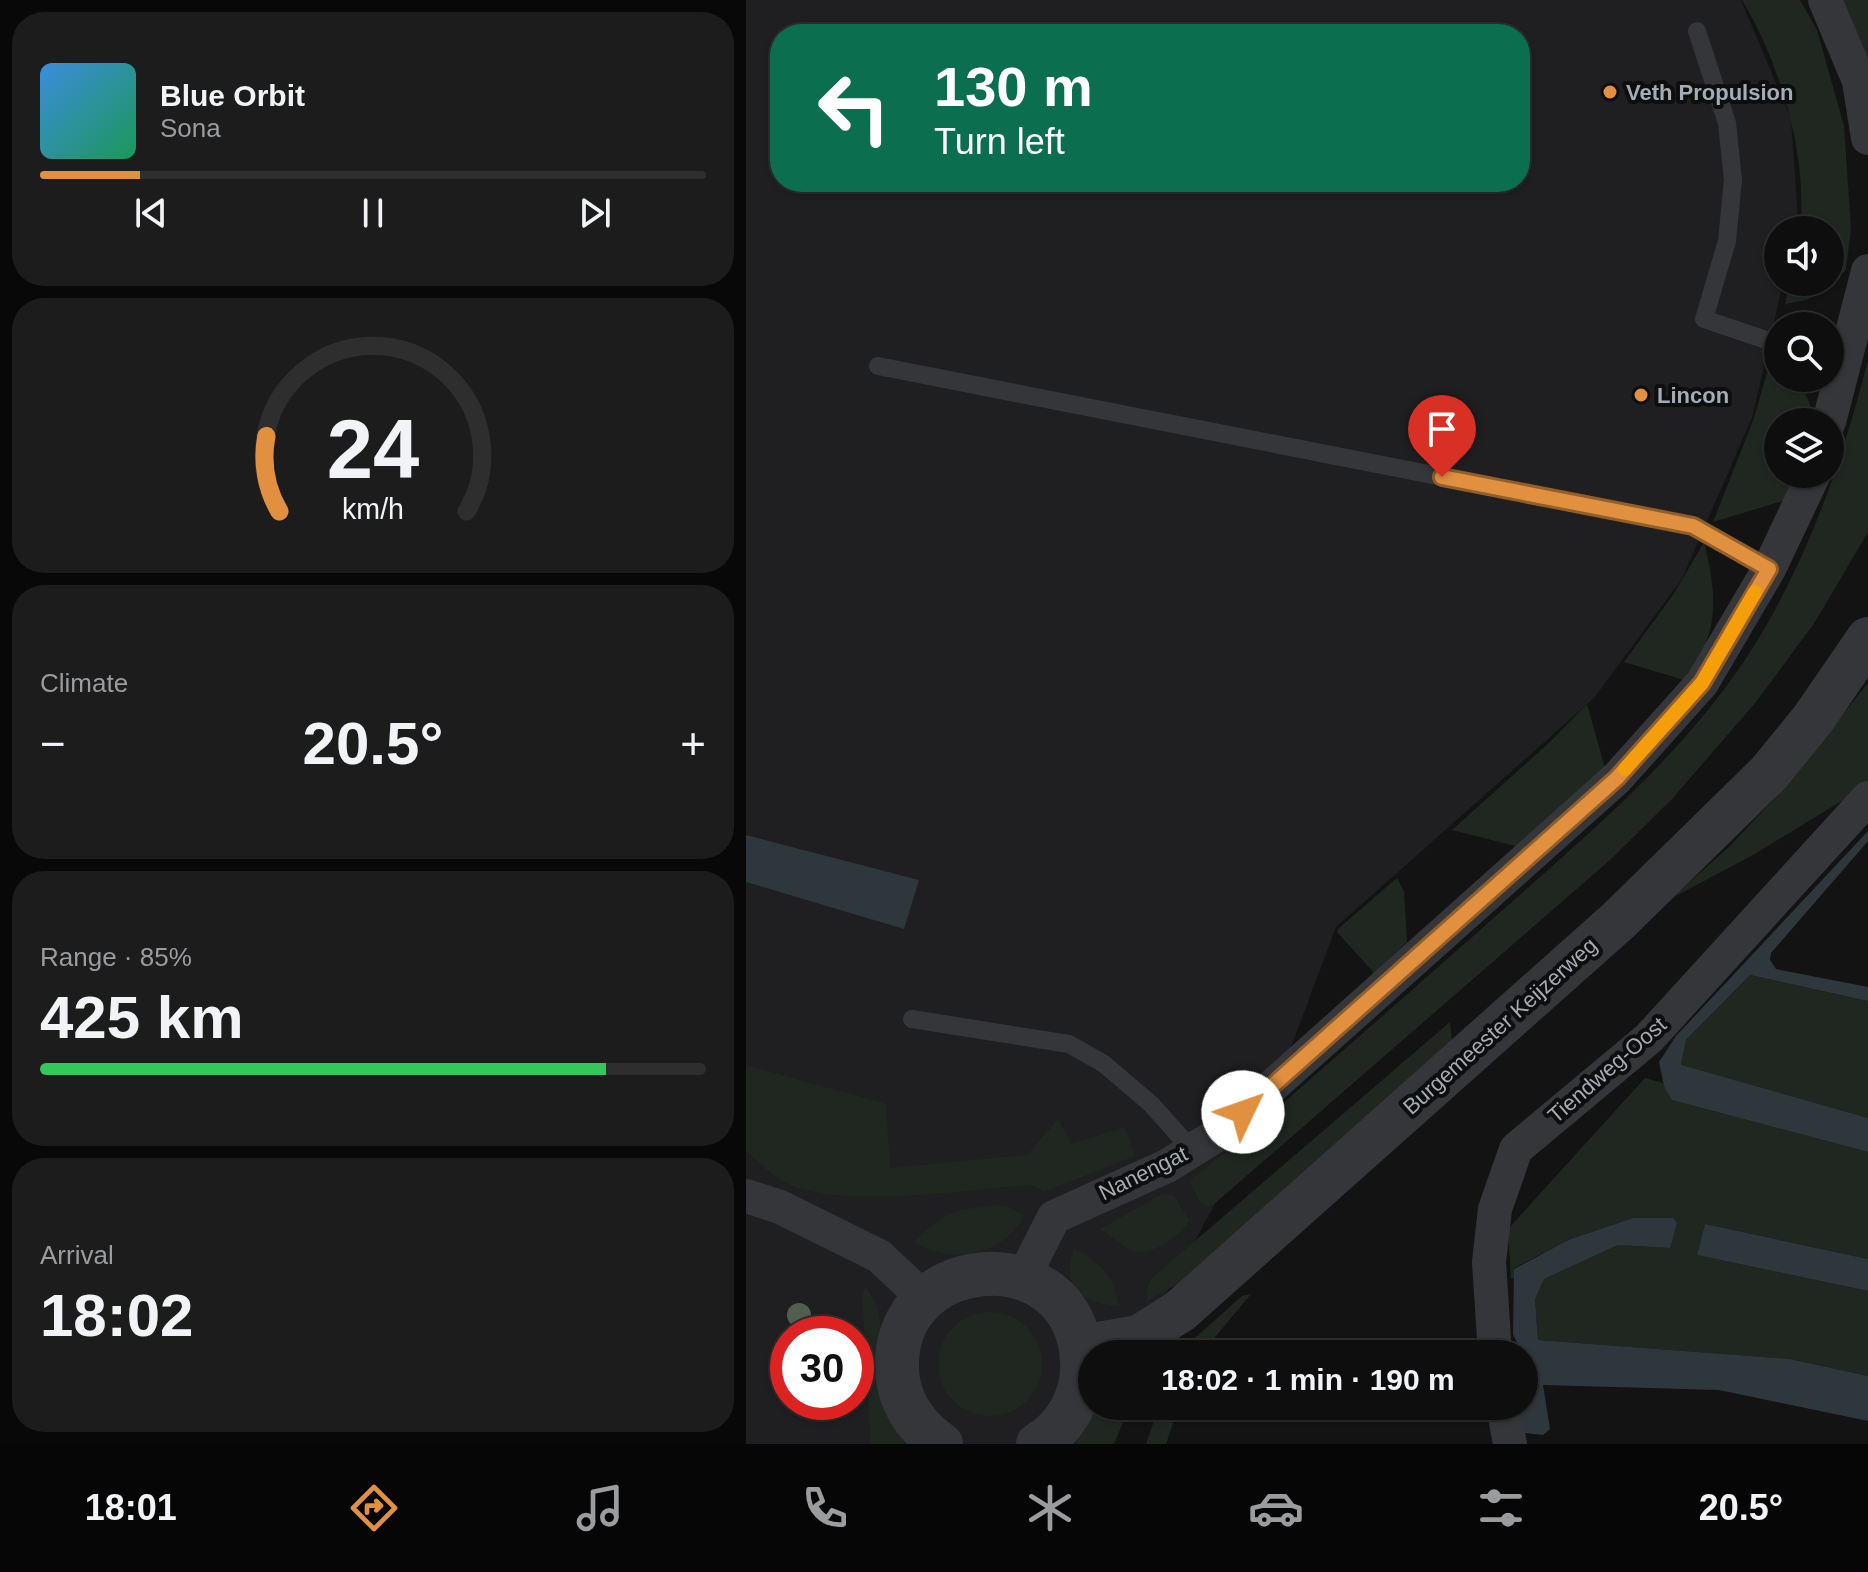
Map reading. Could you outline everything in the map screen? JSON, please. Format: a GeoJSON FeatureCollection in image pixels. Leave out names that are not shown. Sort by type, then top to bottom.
{"type":"FeatureCollection","features":[{"type":"Feature","properties":{"kind":"street"},"geometry":{"type":"LineString","coordinates":[[1825,0],[1859,81],[1868,138]]}},
{"type":"Feature","properties":{"kind":"street"},"geometry":{"type":"LineString","coordinates":[[1844,345],[1868,271]]}},
{"type":"Feature","properties":{"kind":"street","name":"Nanengat"},"geometry":{"type":"LineString","coordinates":[[1023,1278],[1054,1217],[1167,1166],[1220,1133],[1617,778],[1702,683],[1769,569],[1807,488]]}},
{"type":"Feature","properties":{"kind":"street","name":"Burgemeester Keijzerweg"},"geometry":{"type":"LineString","coordinates":[[1122,1340],[1139,1337],[1180,1311],[1619,920],[1769,773],[1813,719],[1868,639]]}},
{"type":"Feature","properties":{"kind":"street","name":"Tiendweg-Oost"},"geometry":{"type":"LineString","coordinates":[[1494,1340],[1489,1262],[1495,1209],[1516,1149],[1649,1038],[1868,798]]}},
{"type":"Feature","properties":{"kind":"street"},"geometry":{"type":"LineString","coordinates":[[750,1194],[879,1256],[925,1299]]}},
{"type":"Feature","properties":{"kind":"street"},"geometry":{"type":"LineString","coordinates":[[941,1444],[926,1433],[909,1412],[897,1373],[902,1333],[925,1299],[954,1279],[971,1274],[997,1272],[1023,1278],[1037,1285],[1061,1305],[1078,1340]]}},
{"type":"Feature","properties":{"kind":"street"},"geometry":{"type":"LineString","coordinates":[[1042,1443],[1067,1416],[1078,1390]]}},
{"type":"Feature","properties":{"kind":"street"},"geometry":{"type":"LineString","coordinates":[[1506,1420],[1510,1444]]}},
{"type":"Feature","properties":{"kind":"lane"},"geometry":{"type":"LineString","coordinates":[[1697,31],[1727,123],[1733,180],[1727,241],[1704,319],[1764,339]]}},
{"type":"Feature","properties":{"kind":"lane"},"geometry":{"type":"LineString","coordinates":[[878,366],[1693,526],[1769,569]]}},
{"type":"Feature","properties":{"kind":"lane"},"geometry":{"type":"LineString","coordinates":[[912,1019],[1069,1044],[1104,1064],[1151,1104],[1192,1150]]}},
{"type":"Feature","properties":{"kind":"shaded area"},"geometry":{"type":"Polygon","coordinates":[[[746,0],[1741,0],[1791,119],[1798,216],[1764,216],[1764,296],[1780,296],[1776,312],[1764,312],[1764,366],[1753,415],[1682,579],[1594,698],[1336,927],[1272,1098],[1142,1340],[1078,1340],[1078,1420],[1087,1420],[1085,1444],[746,1444],[746,0]]]}},
{"type":"Feature","properties":{"kind":"shaded area"},"geometry":{"type":"Polygon","coordinates":[[[1742,0],[1800,0],[1817,30],[1844,126],[1851,229],[1844,272],[1844,216],[1800,216],[1800,171],[1788,110],[1756,25],[1742,0]]]}},
{"type":"Feature","properties":{"kind":"shaded area"},"geometry":{"type":"Polygon","coordinates":[[[1840,0],[1868,0],[1868,72],[1840,0]]]}},
{"type":"Feature","properties":{"kind":"shaded area"},"geometry":{"type":"Polygon","coordinates":[[[1787,296],[1813,296],[1807,300],[1785,304],[1787,296]]]}},
{"type":"Feature","properties":{"kind":"shaded area"},"geometry":{"type":"Polygon","coordinates":[[[1868,360],[1868,532],[1815,622],[1756,702],[1672,799],[1610,860],[1213,1205],[1208,1207],[1201,1203],[1190,1183],[1195,1176],[1235,1145],[1573,847],[1641,784],[1703,716],[1731,680],[1776,608],[1809,540],[1829,488],[1844,488],[1844,445],[1868,360]]]}},
{"type":"Feature","properties":{"kind":"shaded area"},"geometry":{"type":"Polygon","coordinates":[[[1764,383],[1764,392],[1804,392],[1808,398],[1810,408],[1764,408],[1764,488],[1790,488],[1786,500],[1713,522],[1754,418],[1764,383]]]}},
{"type":"Feature","properties":{"kind":"shaded area"},"geometry":{"type":"Polygon","coordinates":[[[1704,542],[1712,579],[1713,614],[1705,646],[1696,663],[1684,680],[1624,662],[1675,592],[1704,542]]]}},
{"type":"Feature","properties":{"kind":"shaded area"},"geometry":{"type":"Polygon","coordinates":[[[1868,683],[1868,785],[1753,855],[1672,898],[1730,846],[1776,797],[1868,683]]]}},
{"type":"Feature","properties":{"kind":"shaded area"},"geometry":{"type":"Polygon","coordinates":[[[1587,704],[1605,768],[1519,847],[1452,830],[1550,742],[1587,704]]]}},
{"type":"Feature","properties":{"kind":"shaded area"},"geometry":{"type":"Polygon","coordinates":[[[1868,831],[1868,841],[1771,953],[1770,960],[1776,969],[1868,987],[1868,1001],[1750,975],[1686,1040],[1681,1065],[1868,1118],[1868,1152],[1672,1100],[1664,1086],[1659,1062],[1676,1036],[1868,831]]]}},
{"type":"Feature","properties":{"kind":"shaded area"},"geometry":{"type":"Polygon","coordinates":[[[746,835],[919,880],[904,929],[746,882],[746,835]]]}},
{"type":"Feature","properties":{"kind":"shaded area"},"geometry":{"type":"Polygon","coordinates":[[[1397,878],[1404,891],[1407,942],[1375,974],[1337,932],[1397,878]]]}},
{"type":"Feature","properties":{"kind":"shaded area"},"geometry":{"type":"Polygon","coordinates":[[[1750,975],[1868,1001],[1868,1118],[1681,1066],[1686,1040],[1750,975]]]}},
{"type":"Feature","properties":{"kind":"shaded area"},"geometry":{"type":"Polygon","coordinates":[[[1450,1022],[1452,1043],[1206,1262],[1176,1285],[1147,1301],[1146,1289],[1153,1277],[1450,1022]]]}},
{"type":"Feature","properties":{"kind":"shaded area"},"geometry":{"type":"Polygon","coordinates":[[[746,1065],[886,1104],[890,1168],[1027,1155],[1058,1119],[1071,1144],[1125,1127],[1135,1156],[1044,1192],[1036,1186],[1027,1185],[868,1197],[807,1190],[779,1179],[746,1151],[746,1065]]]}},
{"type":"Feature","properties":{"kind":"shaded area"},"geometry":{"type":"Polygon","coordinates":[[[1645,1078],[1663,1083],[1672,1100],[1868,1152],[1868,1259],[1705,1224],[1697,1255],[1868,1291],[1868,1376],[1790,1359],[1538,1340],[1535,1299],[1544,1279],[1618,1245],[1670,1248],[1633,1218],[1568,1240],[1514,1268],[1514,1278],[1511,1279],[1508,1229],[1645,1078]]]}},
{"type":"Feature","properties":{"kind":"shaded area"},"geometry":{"type":"Polygon","coordinates":[[[1162,1194],[1174,1196],[1189,1220],[1180,1232],[1158,1248],[1134,1251],[1100,1229],[1162,1194]]]}},
{"type":"Feature","properties":{"kind":"shaded area"},"geometry":{"type":"Polygon","coordinates":[[[999,1205],[1024,1216],[1015,1230],[989,1248],[975,1253],[943,1253],[914,1242],[952,1213],[999,1205]]]}},
{"type":"Feature","properties":{"kind":"shaded area"},"geometry":{"type":"Polygon","coordinates":[[[1633,1218],[1673,1218],[1677,1223],[1670,1248],[1618,1245],[1544,1279],[1535,1299],[1538,1340],[1516,1340],[1513,1334],[1514,1269],[1568,1240],[1633,1218]]]}},
{"type":"Feature","properties":{"kind":"shaded area"},"geometry":{"type":"Polygon","coordinates":[[[1705,1224],[1868,1259],[1868,1291],[1697,1255],[1705,1224]]]}},
{"type":"Feature","properties":{"kind":"shaded area"},"geometry":{"type":"Polygon","coordinates":[[[1074,1248],[1104,1271],[1113,1285],[1119,1306],[1093,1301],[1077,1291],[1070,1274],[1074,1248]]]}},
{"type":"Feature","properties":{"kind":"shaded area"},"geometry":{"type":"Polygon","coordinates":[[[866,1287],[880,1317],[897,1425],[904,1444],[871,1444],[870,1420],[874,1420],[874,1316],[863,1316],[862,1293],[866,1287]]]}},
{"type":"Feature","properties":{"kind":"shaded area"},"geometry":{"type":"Polygon","coordinates":[[[1251,1294],[1213,1340],[1193,1340],[1242,1296],[1251,1294]]]}},
{"type":"Feature","properties":{"kind":"shaded area"},"geometry":{"type":"Polygon","coordinates":[[[990,1312],[1010,1316],[1027,1327],[1038,1344],[1042,1364],[1038,1384],[1027,1401],[1010,1412],[990,1416],[970,1412],[953,1401],[942,1384],[938,1364],[942,1344],[953,1327],[970,1316],[990,1312]]]}},
{"type":"Feature","properties":{"kind":"shaded area"},"geometry":{"type":"Polygon","coordinates":[[[1538,1340],[1790,1359],[1868,1376],[1868,1421],[1719,1390],[1543,1385],[1550,1429],[1543,1435],[1525,1433],[1522,1420],[1538,1420],[1538,1340]]]}},
{"type":"Feature","properties":{"kind":"shaded area"},"geometry":{"type":"Polygon","coordinates":[[[1088,1420],[1124,1420],[1114,1444],[1076,1444],[1088,1420]]]}},
{"type":"Feature","properties":{"kind":"shaded area"},"geometry":{"type":"Polygon","coordinates":[[[1154,1420],[1171,1420],[1173,1423],[1166,1444],[1146,1444],[1154,1420]]]}},
{"type":"Feature","properties":{"kind":"slow traffic"},"geometry":{"type":"LineString","coordinates":[[1625,769],[1702,683],[1755,592]]}},
{"type":"Feature","properties":{"kind":"place","name":"Veth Propulsion"},"geometry":{"type":"Point","coordinates":[1610,92]}},
{"type":"Feature","properties":{"kind":"place","name":"Lincon"},"geometry":{"type":"Point","coordinates":[1641,395]}},
{"type":"Feature","properties":{"kind":"route"},"geometry":{"type":"LineString","coordinates":[[1243,1112],[1617,778],[1702,683],[1769,569],[1693,526],[1442,477]]}}]}
